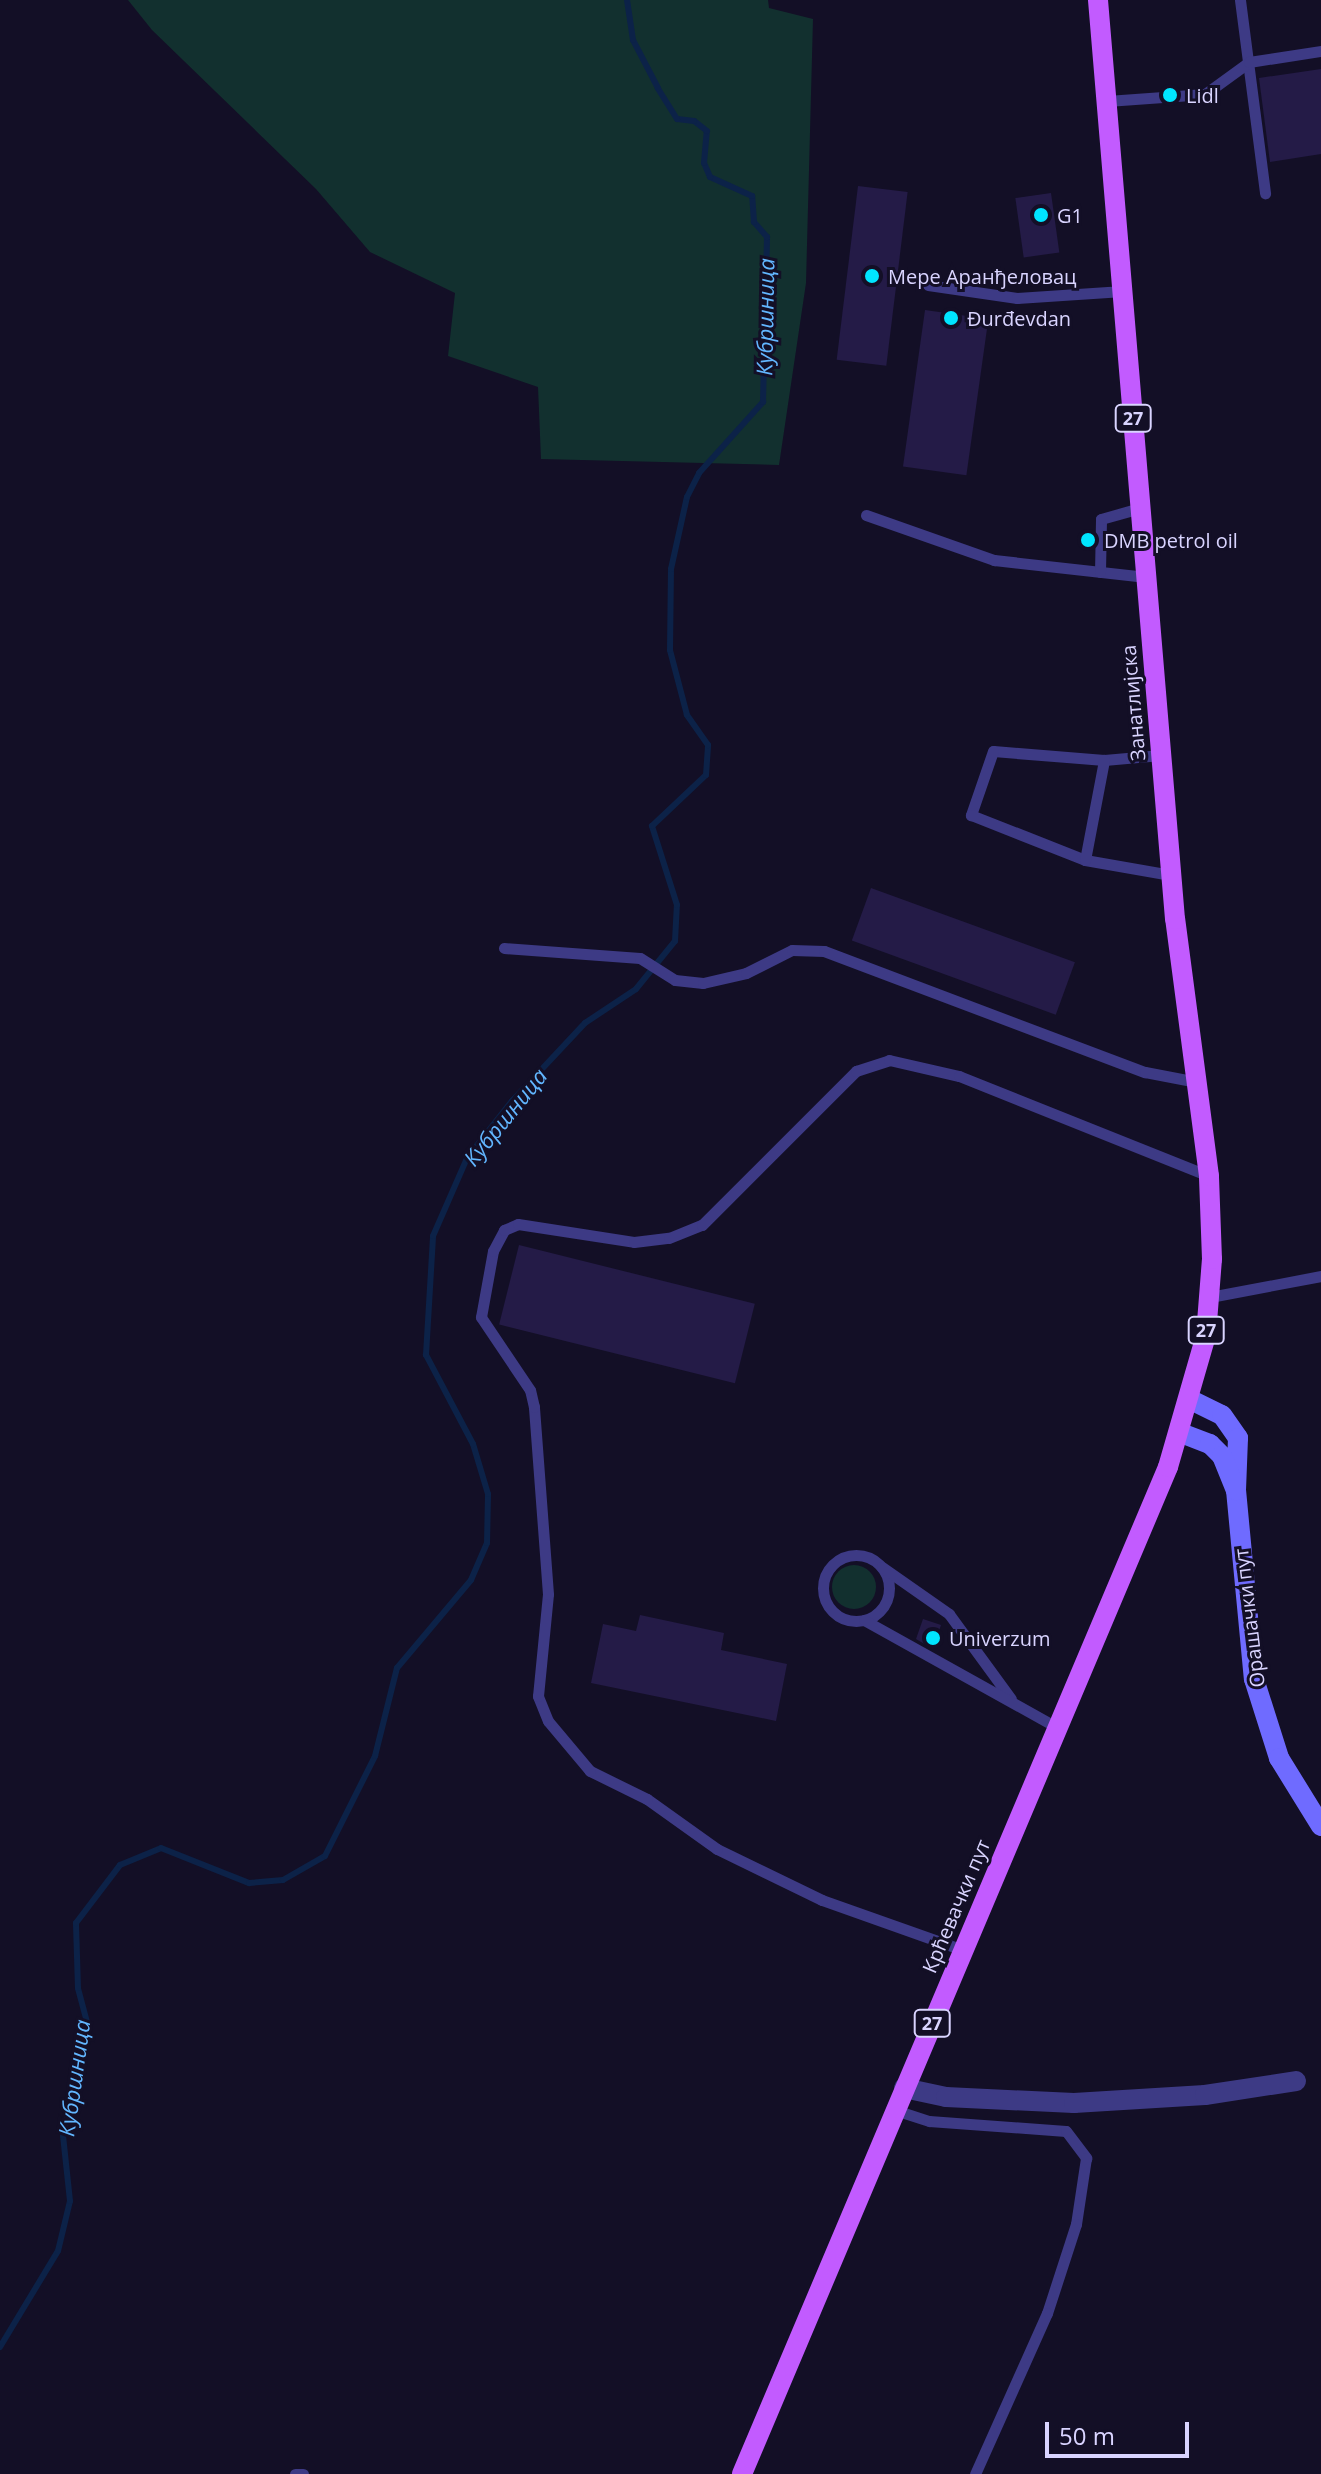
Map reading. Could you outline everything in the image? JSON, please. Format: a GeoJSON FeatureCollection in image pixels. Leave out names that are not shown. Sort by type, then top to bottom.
{"type":"FeatureCollection","features":[{"type":"Feature","properties":{"kind":"main road","name":"Занатлијска"},"geometry":{"type":"LineString","coordinates":[[1098,0],[1171,875],[1209,1176],[1210,1297],[1191,1400]]}},
{"type":"Feature","properties":{"kind":"main road","name":"Крћевачки пут"},"geometry":{"type":"LineString","coordinates":[[747,2471],[904,2088],[1181,1433],[1191,1400]]}},
{"type":"Feature","properties":{"kind":"main road"},"geometry":{"type":"LineString","coordinates":[[1191,1400],[1208,1405],[1232,1427],[1241,1452],[1236,1490]]}},
{"type":"Feature","properties":{"kind":"main road"},"geometry":{"type":"LineString","coordinates":[[1181,1433],[1210,1444],[1222,1456],[1236,1490]]}},
{"type":"Feature","properties":{"kind":"main road","name":"Орашачки пут"},"geometry":{"type":"LineString","coordinates":[[1236,1490],[1258,1699],[1287,1775],[1321,1826]]}},
{"type":"Feature","properties":{"kind":"street"},"geometry":{"type":"LineString","coordinates":[[904,2088],[946,2097],[1074,2103],[1205,2095],[1296,2081]]}},
{"type":"Feature","properties":{"kind":"lane"},"geometry":{"type":"LineString","coordinates":[[1240,0],[1265,193]]}},
{"type":"Feature","properties":{"kind":"lane"},"geometry":{"type":"LineString","coordinates":[[1107,101],[1205,94],[1249,62],[1321,51]]}},
{"type":"Feature","properties":{"kind":"lane"},"geometry":{"type":"LineString","coordinates":[[928,285],[1017,298],[1123,291]]}},
{"type":"Feature","properties":{"kind":"lane"},"geometry":{"type":"LineString","coordinates":[[1100,572],[1101,519],[1140,508]]}},
{"type":"Feature","properties":{"kind":"lane"},"geometry":{"type":"LineString","coordinates":[[866,515],[994,560],[1146,577]]}},
{"type":"Feature","properties":{"kind":"lane"},"geometry":{"type":"LineString","coordinates":[[1161,755],[1104,760],[993,751],[971,815],[1085,860],[1171,875]]}},
{"type":"Feature","properties":{"kind":"lane"},"geometry":{"type":"LineString","coordinates":[[1085,860],[1104,760]]}},
{"type":"Feature","properties":{"kind":"lane"},"geometry":{"type":"LineString","coordinates":[[504,948],[640,958],[675,980],[718,982],[746,973],[781,953],[824,951],[1145,1072],[1197,1082]]}},
{"type":"Feature","properties":{"kind":"lane"},"geometry":{"type":"LineString","coordinates":[[963,1950],[822,1900],[717,1849],[647,1799],[590,1771],[548,1721],[538,1696],[548,1638],[548,1594],[534,1407],[530,1390],[481,1317],[493,1251],[504,1230],[518,1224],[634,1242],[669,1238],[702,1225],[856,1071],[889,1060],[959,1076],[1209,1176]]}},
{"type":"Feature","properties":{"kind":"lane"},"geometry":{"type":"LineString","coordinates":[[1210,1297],[1321,1276]]}},
{"type":"Feature","properties":{"kind":"lane"},"geometry":{"type":"LineString","coordinates":[[1013,1703],[949,1614],[879,1564],[847,1556],[825,1576],[828,1606],[844,1619],[864,1620],[1013,1703],[1058,1728]]}},
{"type":"Feature","properties":{"kind":"lane"},"geometry":{"type":"LineString","coordinates":[[864,1620],[875,1615],[888,1596],[885,1573],[879,1564]]}},
{"type":"Feature","properties":{"kind":"lane"},"geometry":{"type":"LineString","coordinates":[[895,2110],[929,2121],[1066,2131],[1086,2158],[1076,2224],[1047,2313],[975,2474]]}},
{"type":"Feature","properties":{"kind":"lane"},"geometry":{"type":"LineString","coordinates":[[295,2474],[303,2474]]}},
{"type":"Feature","properties":{"kind":"green space"},"geometry":{"type":"Polygon","coordinates":[[[128,0],[768,0],[769,8],[813,19],[806,283],[779,465],[541,459],[538,387],[448,356],[455,293],[370,252],[316,189],[152,30],[128,0]]]}},
{"type":"Feature","properties":{"kind":"green space"},"geometry":{"type":"Polygon","coordinates":[[[854,1565],[869,1572],[876,1587],[869,1602],[854,1609],[839,1602],[832,1587],[839,1572],[854,1565]]]}},
{"type":"Feature","properties":{"kind":"building"},"geometry":{"type":"Polygon","coordinates":[[[1321,69],[1321,154],[1270,162],[1259,78],[1321,69]]]}},
{"type":"Feature","properties":{"kind":"building","name":"Мере Аранђеловац"},"geometry":{"type":"Polygon","coordinates":[[[858,186],[908,192],[886,366],[837,360],[858,186]]]}},
{"type":"Feature","properties":{"kind":"building"},"geometry":{"type":"Polygon","coordinates":[[[1051,193],[1059,252],[1024,257],[1015,198],[1051,193]]]}},
{"type":"Feature","properties":{"kind":"building"},"geometry":{"type":"Polygon","coordinates":[[[925,310],[988,319],[966,475],[903,466],[925,310]]]}},
{"type":"Feature","properties":{"kind":"building"},"geometry":{"type":"Polygon","coordinates":[[[871,888],[1075,962],[1056,1015],[852,941],[871,888]]]}},
{"type":"Feature","properties":{"kind":"building"},"geometry":{"type":"Polygon","coordinates":[[[519,1245],[755,1304],[735,1383],[499,1325],[519,1245]]]}},
{"type":"Feature","properties":{"kind":"building"},"geometry":{"type":"Polygon","coordinates":[[[640,1615],[724,1633],[721,1650],[787,1664],[776,1721],[591,1683],[603,1624],[636,1631],[640,1615]]]}},
{"type":"Feature","properties":{"kind":"building"},"geometry":{"type":"Polygon","coordinates":[[[923,1619],[941,1625],[933,1649],[916,1639],[923,1619]]]}},
{"type":"Feature","properties":{"kind":"waterway","name":"Кубршница"},"geometry":{"type":"LineString","coordinates":[[0,2347],[58,2251],[70,2201],[63,2136],[87,2022],[78,1988],[76,1923],[120,1865],[161,1848],[249,1883],[283,1880],[325,1856],[375,1756],[397,1668],[471,1580],[487,1543],[488,1494],[473,1444],[426,1355],[433,1236],[467,1158],[512,1101],[585,1023],[636,989],[675,941],[677,905],[652,826],[706,775],[708,745],[687,715],[670,650],[671,569],[687,497],[699,473],[763,402],[767,237],[754,222],[752,196],[710,177],[704,163],[707,131],[694,121],[677,119],[658,88],[633,40],[627,0]]}},
{"type":"Feature","properties":{"kind":"place","name":"Lidl"},"geometry":{"type":"Point","coordinates":[1170,95]}},
{"type":"Feature","properties":{"kind":"place","name":"G1"},"geometry":{"type":"Point","coordinates":[1041,215]}},
{"type":"Feature","properties":{"kind":"place","name":"Мере Аранђеловац"},"geometry":{"type":"Point","coordinates":[872,276]}},
{"type":"Feature","properties":{"kind":"place","name":"Đurđevdan"},"geometry":{"type":"Point","coordinates":[951,318]}},
{"type":"Feature","properties":{"kind":"place","name":"DMB petrol oil"},"geometry":{"type":"Point","coordinates":[1088,540]}},
{"type":"Feature","properties":{"kind":"place","name":"Univerzum"},"geometry":{"type":"Point","coordinates":[933,1638]}}]}
